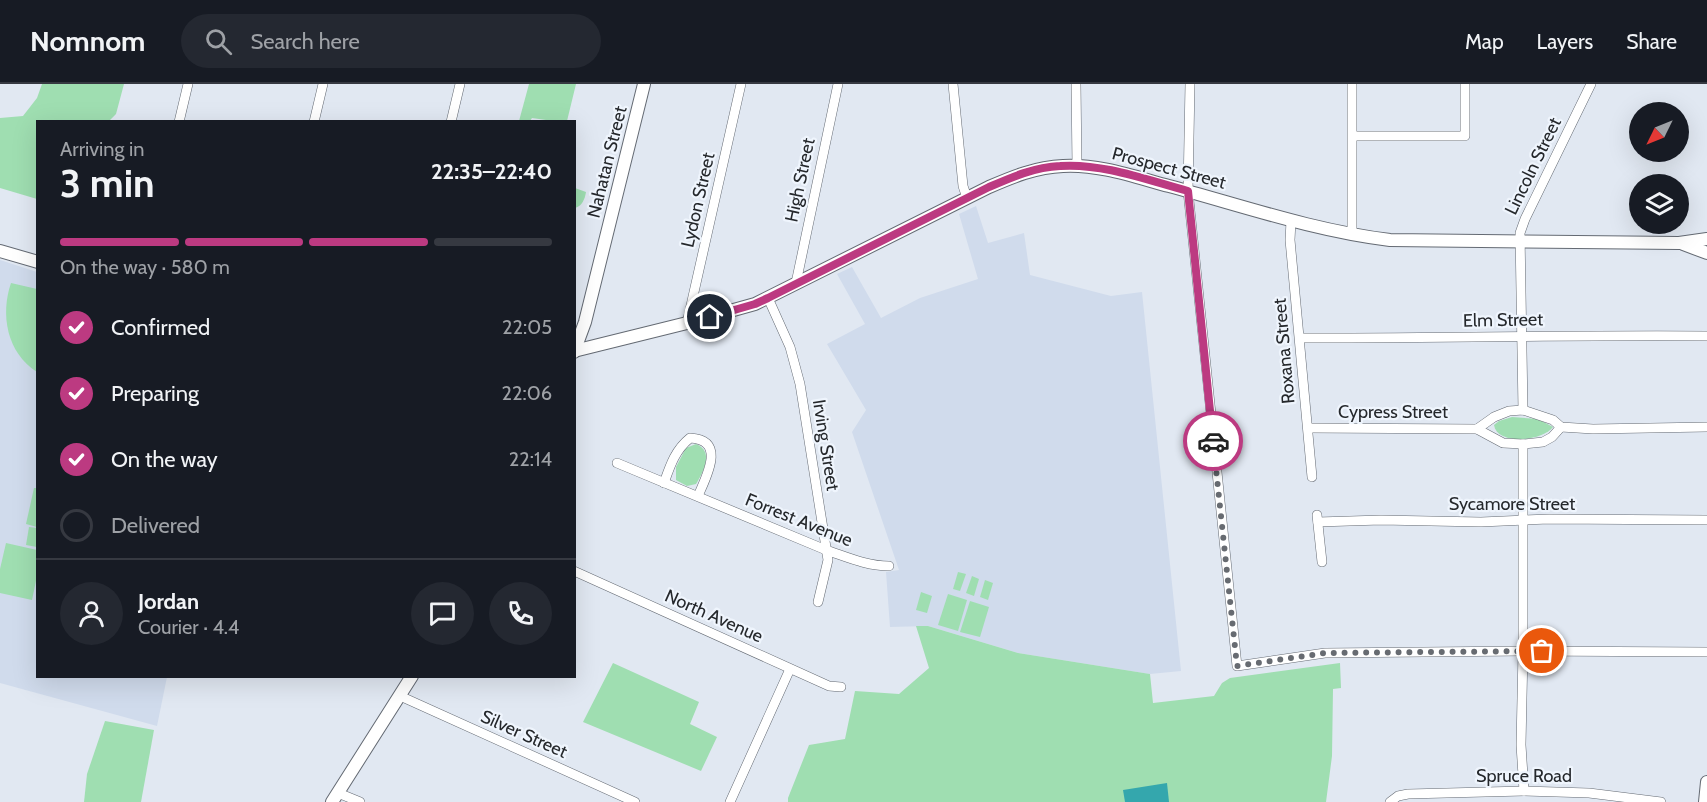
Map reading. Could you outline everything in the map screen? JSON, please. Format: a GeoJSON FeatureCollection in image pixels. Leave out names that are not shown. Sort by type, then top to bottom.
{"type":"FeatureCollection","features":[{"type":"Feature","properties":{"kind":"street"},"geometry":{"type":"LineString","coordinates":[[179,120],[188,84]]}},
{"type":"Feature","properties":{"kind":"street"},"geometry":{"type":"LineString","coordinates":[[314,120],[323,84]]}},
{"type":"Feature","properties":{"kind":"street"},"geometry":{"type":"LineString","coordinates":[[451,120],[460,84]]}},
{"type":"Feature","properties":{"kind":"street","name":"Nahatan Street"},"geometry":{"type":"LineString","coordinates":[[576,348],[585,322],[644,84]]}},
{"type":"Feature","properties":{"kind":"street","name":"Lydon Street"},"geometry":{"type":"LineString","coordinates":[[687,324],[741,84]]}},
{"type":"Feature","properties":{"kind":"street","name":"High Street"},"geometry":{"type":"LineString","coordinates":[[796,283],[838,84]]}},
{"type":"Feature","properties":{"kind":"street"},"geometry":{"type":"LineString","coordinates":[[953,84],[963,186],[968,198]]}},
{"type":"Feature","properties":{"kind":"street"},"geometry":{"type":"LineString","coordinates":[[1076,84],[1077,166]]}},
{"type":"Feature","properties":{"kind":"street"},"geometry":{"type":"LineString","coordinates":[[1190,84],[1188,191],[1237,666],[1325,653],[1707,652]]}},
{"type":"Feature","properties":{"kind":"street"},"geometry":{"type":"LineString","coordinates":[[1352,84],[1352,235]]}},
{"type":"Feature","properties":{"kind":"street"},"geometry":{"type":"LineString","coordinates":[[1353,136],[1466,136],[1465,84]]}},
{"type":"Feature","properties":{"kind":"street","name":"Lincoln Street"},"geometry":{"type":"LineString","coordinates":[[1523,410],[1520,241],[1525,219],[1591,84]]}},
{"type":"Feature","properties":{"kind":"street","name":"Prospect Street"},"geometry":{"type":"LineString","coordinates":[[576,351],[687,324],[755,304],[968,198],[1018,175],[1047,167],[1077,166],[1104,169],[1291,221],[1352,235],[1390,240],[1679,243],[1707,239]]}},
{"type":"Feature","properties":{"kind":"street","name":"Roxana Street"},"geometry":{"type":"LineString","coordinates":[[1291,221],[1290,240],[1312,477]]}},
{"type":"Feature","properties":{"kind":"street","name":"Prospect Street"},"geometry":{"type":"LineString","coordinates":[[1679,243],[1707,254]]}},
{"type":"Feature","properties":{"kind":"street"},"geometry":{"type":"LineString","coordinates":[[0,251],[36,260]]}},
{"type":"Feature","properties":{"kind":"street","name":"Irving Street"},"geometry":{"type":"LineString","coordinates":[[768,298],[790,347],[800,384],[828,560],[818,602]]}},
{"type":"Feature","properties":{"kind":"street","name":"Elm Street"},"geometry":{"type":"LineString","coordinates":[[1300,338],[1442,338],[1521,335],[1707,336]]}},
{"type":"Feature","properties":{"kind":"street"},"geometry":{"type":"LineString","coordinates":[[1477,429],[1502,414],[1523,410],[1553,420],[1561,427],[1593,429],[1707,427]]}},
{"type":"Feature","properties":{"kind":"street","name":"Cypress Street"},"geometry":{"type":"LineString","coordinates":[[1308,428],[1477,429],[1503,443],[1523,444],[1543,442],[1552,437],[1561,427]]}},
{"type":"Feature","properties":{"kind":"street"},"geometry":{"type":"LineString","coordinates":[[664,483],[671,463],[681,446],[690,438],[705,441],[709,446],[712,462],[698,496]]}},
{"type":"Feature","properties":{"kind":"street"},"geometry":{"type":"LineString","coordinates":[[1523,444],[1521,745],[1524,791]]}},
{"type":"Feature","properties":{"kind":"street","name":"Forrest Avenue"},"geometry":{"type":"LineString","coordinates":[[617,463],[826,550],[856,561],[889,566]]}},
{"type":"Feature","properties":{"kind":"street","name":"Sycamore Street"},"geometry":{"type":"LineString","coordinates":[[1322,562],[1317,518],[1523,521],[1549,519],[1707,520]]}},
{"type":"Feature","properties":{"kind":"street","name":"North Avenue"},"geometry":{"type":"LineString","coordinates":[[576,572],[829,686],[841,687]]}},
{"type":"Feature","properties":{"kind":"street"},"geometry":{"type":"LineString","coordinates":[[730,802],[790,669]]}},
{"type":"Feature","properties":{"kind":"street"},"geometry":{"type":"LineString","coordinates":[[360,802],[335,797],[411,678]]}},
{"type":"Feature","properties":{"kind":"street","name":"Silver Street"},"geometry":{"type":"LineString","coordinates":[[400,696],[635,802]]}},
{"type":"Feature","properties":{"kind":"street"},"geometry":{"type":"LineString","coordinates":[[1705,802],[1707,782]]}},
{"type":"Feature","properties":{"kind":"street","name":"Spruce Road"},"geometry":{"type":"LineString","coordinates":[[1390,802],[1398,796],[1408,794],[1524,791],[1661,802]]}},
{"type":"Feature","properties":{"kind":"shaded area"},"geometry":{"type":"Polygon","coordinates":[[[976,206],[988,243],[1024,233],[1030,275],[1111,296],[1142,292],[1181,671],[1150,674],[1018,653],[928,626],[890,627],[886,572],[899,570],[852,432],[866,410],[827,344],[865,324],[837,274],[852,267],[881,318],[920,298],[978,279],[959,214],[976,206]]]}},
{"type":"Feature","properties":{"kind":"shaded area"},"geometry":{"type":"Polygon","coordinates":[[[0,260],[36,272],[36,678],[167,678],[157,726],[0,683],[0,260]]]}},
{"type":"Feature","properties":{"kind":"green space"},"geometry":{"type":"Polygon","coordinates":[[[42,84],[124,84],[116,114],[110,120],[36,120],[36,199],[0,188],[0,118],[23,116],[37,98],[42,84]]]}},
{"type":"Feature","properties":{"kind":"green space"},"geometry":{"type":"Polygon","coordinates":[[[529,84],[576,84],[567,120],[532,118],[519,120],[529,84]]]}},
{"type":"Feature","properties":{"kind":"green space"},"geometry":{"type":"Polygon","coordinates":[[[576,188],[586,192],[580,206],[576,208],[576,188]]]}},
{"type":"Feature","properties":{"kind":"green space"},"geometry":{"type":"Polygon","coordinates":[[[11,283],[36,289],[36,371],[19,355],[13,344],[6,320],[11,283]]]}},
{"type":"Feature","properties":{"kind":"green space"},"geometry":{"type":"Polygon","coordinates":[[[1512,417],[1538,419],[1553,427],[1540,436],[1511,439],[1497,432],[1494,425],[1512,417]]]}},
{"type":"Feature","properties":{"kind":"green space"},"geometry":{"type":"Polygon","coordinates":[[[696,444],[705,451],[706,462],[696,484],[687,486],[676,480],[676,467],[686,448],[696,444]]]}},
{"type":"Feature","properties":{"kind":"green space"},"geometry":{"type":"Polygon","coordinates":[[[34,488],[36,488],[36,527],[26,524],[34,488]]]}},
{"type":"Feature","properties":{"kind":"green space"},"geometry":{"type":"Polygon","coordinates":[[[29,527],[36,528],[36,547],[26,545],[29,527]]]}},
{"type":"Feature","properties":{"kind":"green space"},"geometry":{"type":"Polygon","coordinates":[[[6,543],[36,550],[36,581],[32,600],[0,593],[0,569],[6,543]]]}},
{"type":"Feature","properties":{"kind":"green space"},"geometry":{"type":"Polygon","coordinates":[[[958,572],[966,574],[960,591],[953,589],[958,572]]]}},
{"type":"Feature","properties":{"kind":"green space"},"geometry":{"type":"Polygon","coordinates":[[[972,576],[979,579],[974,596],[966,593],[972,576]]]}},
{"type":"Feature","properties":{"kind":"green space"},"geometry":{"type":"Polygon","coordinates":[[[985,580],[993,583],[988,600],[980,597],[985,580]]]}},
{"type":"Feature","properties":{"kind":"green space"},"geometry":{"type":"Polygon","coordinates":[[[921,592],[932,596],[927,613],[916,610],[921,592]]]}},
{"type":"Feature","properties":{"kind":"green space"},"geometry":{"type":"Polygon","coordinates":[[[948,594],[967,600],[958,631],[938,625],[948,594]]]}},
{"type":"Feature","properties":{"kind":"green space"},"geometry":{"type":"Polygon","coordinates":[[[970,601],[989,607],[980,637],[960,632],[970,601]]]}},
{"type":"Feature","properties":{"kind":"green space"},"geometry":{"type":"Polygon","coordinates":[[[916,626],[928,626],[1018,653],[1150,674],[1153,703],[1214,696],[1222,683],[1230,678],[1340,663],[1341,688],[1333,689],[1332,756],[1326,802],[788,802],[809,745],[845,739],[855,691],[899,694],[929,668],[916,626]]]}},
{"type":"Feature","properties":{"kind":"green space"},"geometry":{"type":"Polygon","coordinates":[[[613,663],[699,702],[690,724],[717,737],[701,771],[583,722],[613,663]]]}},
{"type":"Feature","properties":{"kind":"green space"},"geometry":{"type":"Polygon","coordinates":[[[105,721],[154,730],[141,802],[84,802],[87,774],[105,721]]]}},
{"type":"Feature","properties":{"kind":"water"},"geometry":{"type":"Polygon","coordinates":[[[1167,783],[1169,802],[1125,802],[1123,790],[1167,783]]]}},
{"type":"Feature","properties":{"kind":"way so far"},"geometry":{"type":"LineString","coordinates":[[1213,441],[1237,666],[1325,653],[1542,651]]}},
{"type":"Feature","properties":{"kind":"route"},"geometry":{"type":"LineString","coordinates":[[710,317],[755,304],[989,187],[1018,175],[1047,167],[1061,166],[1104,169],[1188,191],[1213,441]]}}]}
